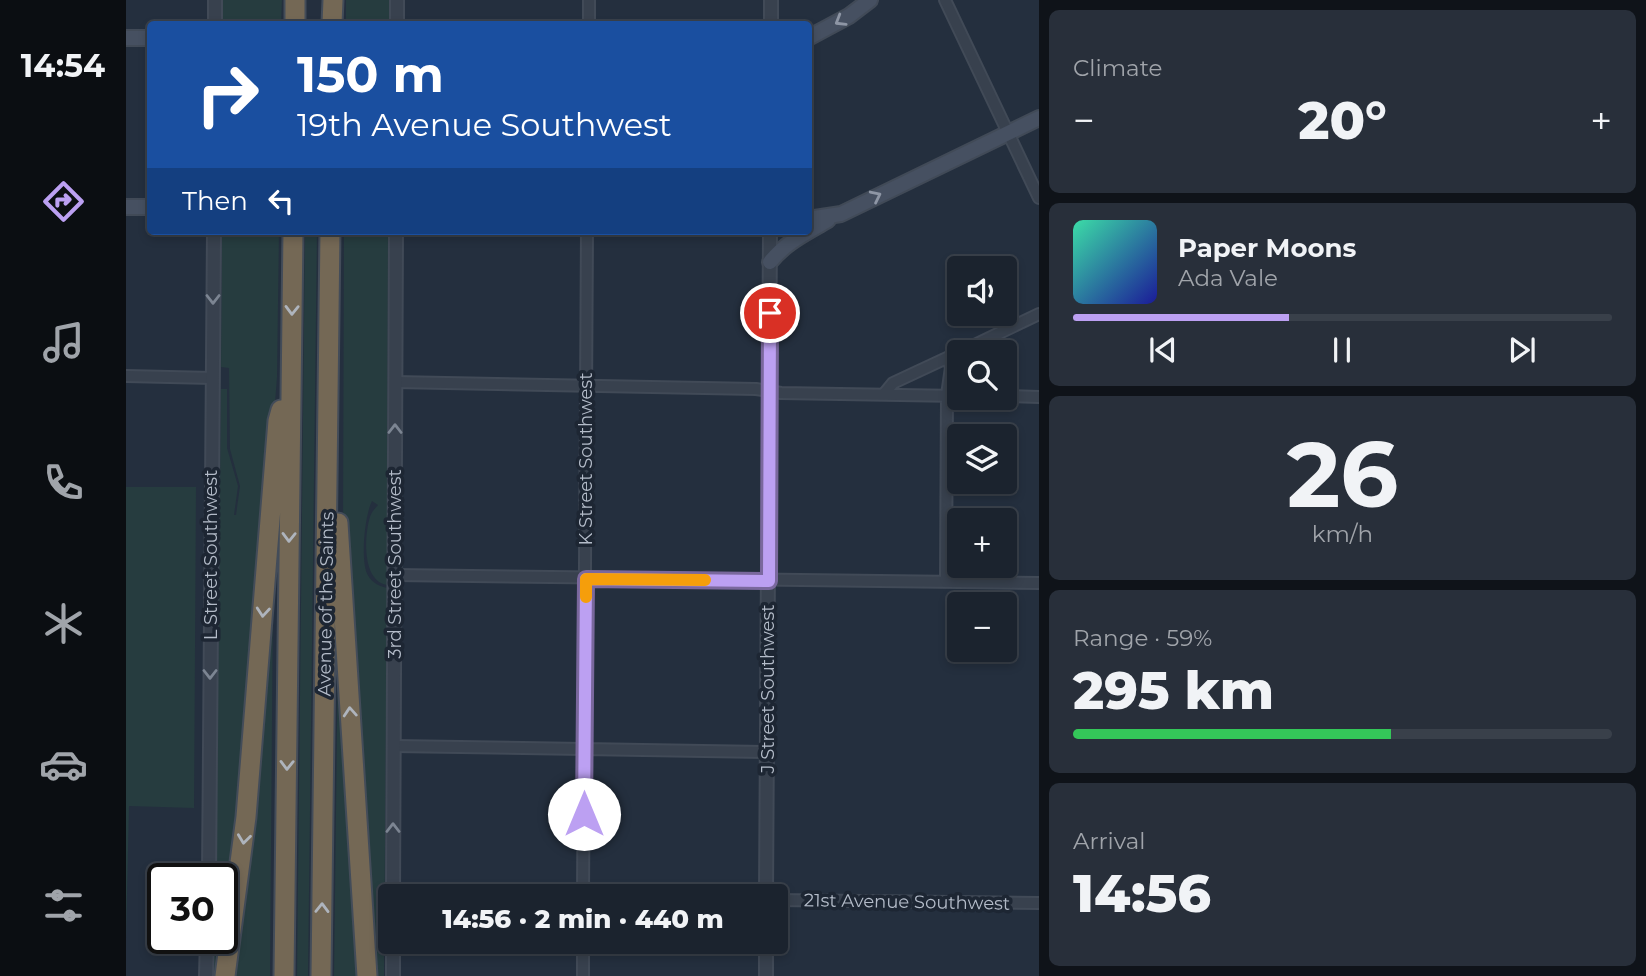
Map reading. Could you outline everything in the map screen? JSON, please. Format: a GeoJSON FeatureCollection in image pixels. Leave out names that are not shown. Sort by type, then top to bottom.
{"type":"FeatureCollection","features":[{"type":"Feature","properties":{"kind":"highway","name":"Avenue of the Saints"},"geometry":{"type":"LineString","coordinates":[[284,976],[293,236]]}},
{"type":"Feature","properties":{"kind":"highway","name":"Avenue of the Saints"},"geometry":{"type":"LineString","coordinates":[[321,976],[330,237]]}},
{"type":"Feature","properties":{"kind":"highway"},"geometry":{"type":"LineString","coordinates":[[329,374],[367,976]]}},
{"type":"Feature","properties":{"kind":"highway"},"geometry":{"type":"LineString","coordinates":[[225,976],[246,817],[278,421],[291,375]]}},
{"type":"Feature","properties":{"kind":"main road"},"geometry":{"type":"LineString","coordinates":[[812,36],[849,16],[870,0]]}},
{"type":"Feature","properties":{"kind":"main road"},"geometry":{"type":"LineString","coordinates":[[126,38],[147,38]]}},
{"type":"Feature","properties":{"kind":"main road"},"geometry":{"type":"LineString","coordinates":[[812,229],[1039,118]]}},
{"type":"Feature","properties":{"kind":"main road"},"geometry":{"type":"LineString","coordinates":[[126,207],[147,207]]}},
{"type":"Feature","properties":{"kind":"main road"},"geometry":{"type":"LineString","coordinates":[[812,218],[841,214]]}},
{"type":"Feature","properties":{"kind":"main road"},"geometry":{"type":"LineString","coordinates":[[770,262],[788,242],[801,235]]}},
{"type":"Feature","properties":{"kind":"street"},"geometry":{"type":"LineString","coordinates":[[215,0],[215,21]]}},
{"type":"Feature","properties":{"kind":"street"},"geometry":{"type":"LineString","coordinates":[[397,0],[397,21]]}},
{"type":"Feature","properties":{"kind":"street"},"geometry":{"type":"LineString","coordinates":[[589,0],[589,21]]}},
{"type":"Feature","properties":{"kind":"street"},"geometry":{"type":"LineString","coordinates":[[771,0],[771,21]]}},
{"type":"Feature","properties":{"kind":"street"},"geometry":{"type":"LineString","coordinates":[[945,0],[1039,198]]}},
{"type":"Feature","properties":{"kind":"street","name":"L Street Southwest"},"geometry":{"type":"LineString","coordinates":[[209,863],[214,235]]}},
{"type":"Feature","properties":{"kind":"street","name":"3rd Street Southwest"},"geometry":{"type":"LineString","coordinates":[[393,884],[396,235]]}},
{"type":"Feature","properties":{"kind":"street","name":"K Street Southwest"},"geometry":{"type":"LineString","coordinates":[[583,884],[587,235]]}},
{"type":"Feature","properties":{"kind":"street","name":"J Street Southwest"},"geometry":{"type":"LineString","coordinates":[[766,884],[770,235]]}},
{"type":"Feature","properties":{"kind":"street"},"geometry":{"type":"LineString","coordinates":[[985,340],[1039,314]]}},
{"type":"Feature","properties":{"kind":"street"},"geometry":{"type":"LineString","coordinates":[[884,394],[893,383],[947,358]]}},
{"type":"Feature","properties":{"kind":"street"},"geometry":{"type":"LineString","coordinates":[[126,376],[213,378]]}},
{"type":"Feature","properties":{"kind":"street"},"geometry":{"type":"LineString","coordinates":[[395,382],[756,389],[769,392],[947,396],[946,582]]}},
{"type":"Feature","properties":{"kind":"street"},"geometry":{"type":"LineString","coordinates":[[1017,396],[1039,397]]}},
{"type":"Feature","properties":{"kind":"street"},"geometry":{"type":"LineString","coordinates":[[395,575],[1039,583]]}},
{"type":"Feature","properties":{"kind":"street"},"geometry":{"type":"LineString","coordinates":[[394,746],[768,752]]}},
{"type":"Feature","properties":{"kind":"street","name":"21st Avenue Southwest"},"geometry":{"type":"LineString","coordinates":[[788,900],[1039,903]]}},
{"type":"Feature","properties":{"kind":"street"},"geometry":{"type":"LineString","coordinates":[[206,976],[207,954]]}},
{"type":"Feature","properties":{"kind":"street"},"geometry":{"type":"LineString","coordinates":[[393,954],[393,976]]}},
{"type":"Feature","properties":{"kind":"street"},"geometry":{"type":"LineString","coordinates":[[583,954],[583,976]]}},
{"type":"Feature","properties":{"kind":"street"},"geometry":{"type":"LineString","coordinates":[[766,954],[766,976]]}},
{"type":"Feature","properties":{"kind":"green space"},"geometry":{"type":"Polygon","coordinates":[[[222,0],[282,0],[281,21],[222,21],[222,0]]]}},
{"type":"Feature","properties":{"kind":"green space"},"geometry":{"type":"Polygon","coordinates":[[[346,0],[389,0],[389,21],[346,21],[346,0]]]}},
{"type":"Feature","properties":{"kind":"green space"},"geometry":{"type":"Polygon","coordinates":[[[222,235],[279,235],[277,377],[258,620],[233,863],[216,863],[221,389],[227,389],[227,448],[238,486],[234,515],[240,486],[230,449],[229,368],[221,367],[222,235]]]}},
{"type":"Feature","properties":{"kind":"green space"},"geometry":{"type":"Polygon","coordinates":[[[305,235],[317,235],[308,976],[297,976],[305,235]]]}},
{"type":"Feature","properties":{"kind":"green space"},"geometry":{"type":"Polygon","coordinates":[[[344,235],[388,235],[387,585],[379,582],[373,575],[367,557],[368,525],[378,505],[372,501],[364,535],[367,575],[380,586],[387,588],[385,884],[378,884],[378,954],[384,954],[384,976],[373,976],[343,529],[344,235]]]}},
{"type":"Feature","properties":{"kind":"green space"},"geometry":{"type":"Polygon","coordinates":[[[126,487],[196,487],[194,808],[129,806],[126,938],[126,487]]]}},
{"type":"Feature","properties":{"kind":"green space"},"geometry":{"type":"Polygon","coordinates":[[[273,593],[270,976],[230,976],[232,954],[238,954],[238,905],[273,593]]]}},
{"type":"Feature","properties":{"kind":"green space"},"geometry":{"type":"Polygon","coordinates":[[[338,644],[364,976],[334,976],[338,644]]]}},
{"type":"Feature","properties":{"kind":"green space"},"geometry":{"type":"Polygon","coordinates":[[[212,954],[223,954],[221,976],[211,976],[212,954]]]}},
{"type":"Feature","properties":{"kind":"slow traffic"},"geometry":{"type":"LineString","coordinates":[[586,597],[586,579],[705,580]]}},
{"type":"Feature","properties":{"kind":"route"},"geometry":{"type":"LineString","coordinates":[[584,814],[586,579],[769,581],[770,313]]}}]}
